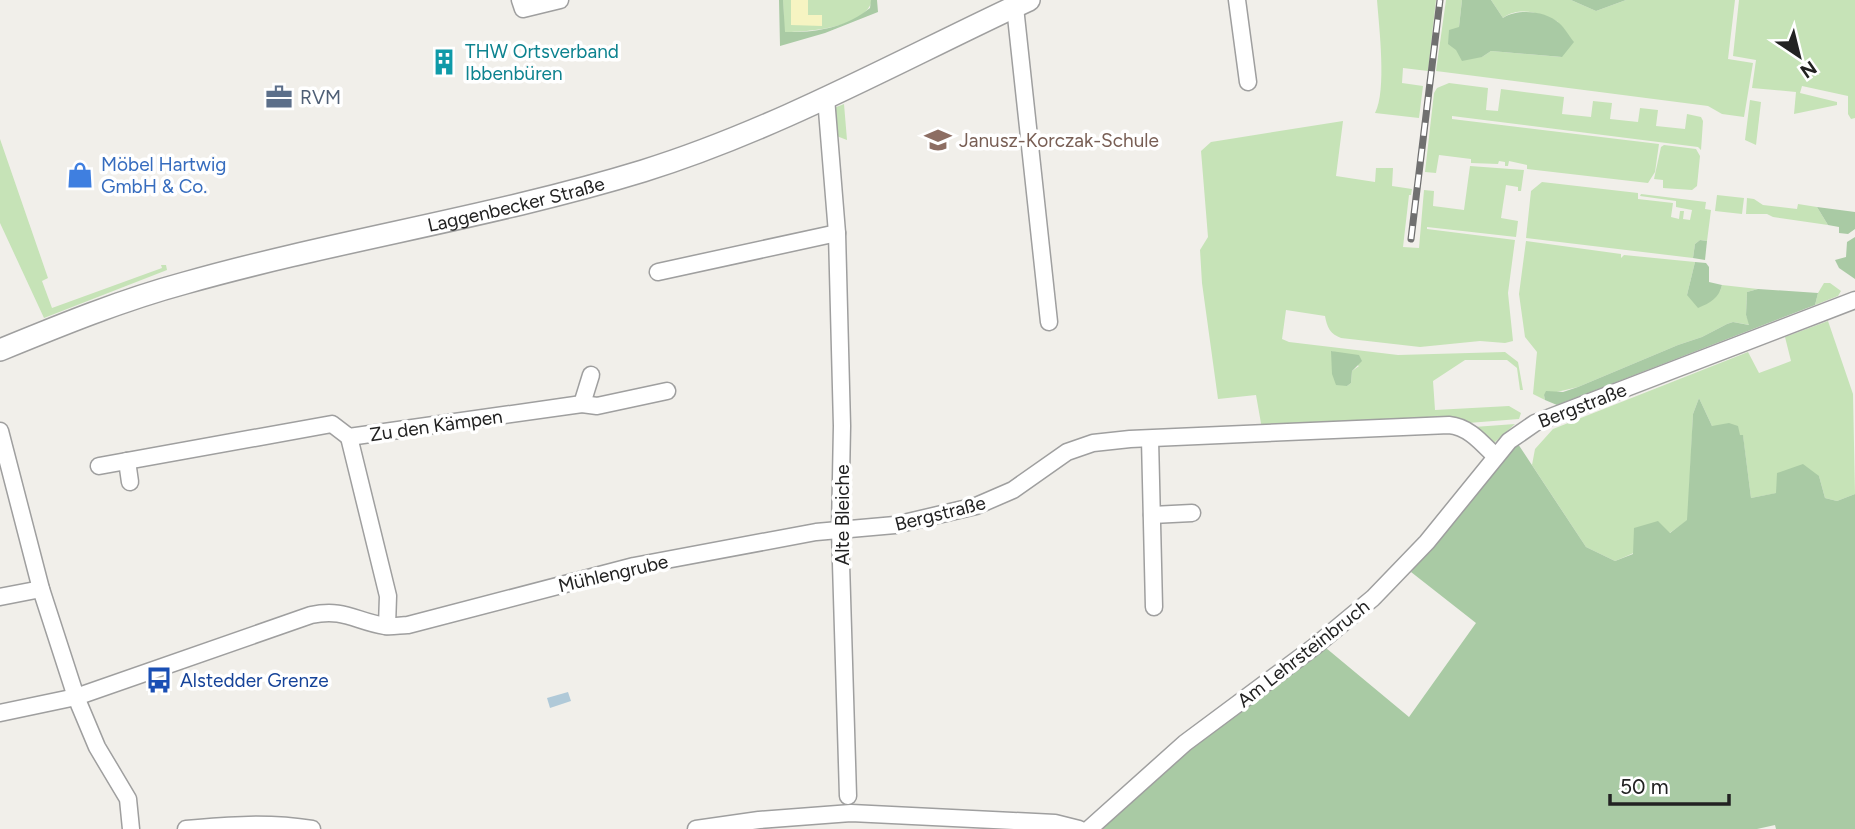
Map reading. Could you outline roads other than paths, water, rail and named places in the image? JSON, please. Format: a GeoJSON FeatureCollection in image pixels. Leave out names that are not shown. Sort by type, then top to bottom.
{"type":"FeatureCollection","features":[{"type":"Feature","properties":{"kind":"street"},"geometry":{"type":"LineString","coordinates":[[520,0],[523,9],[560,0]]}},
{"type":"Feature","properties":{"kind":"street"},"geometry":{"type":"LineString","coordinates":[[1237,0],[1248,82]]}},
{"type":"Feature","properties":{"kind":"street","name":"Laggenbecker Straße"},"geometry":{"type":"LineString","coordinates":[[0,350],[89,315],[183,283],[488,212],[652,168],[731,140],[826,98],[1022,3],[1049,322]]}},
{"type":"Feature","properties":{"kind":"street","name":"Alte Bleiche"},"geometry":{"type":"LineString","coordinates":[[826,98],[837,233],[842,426],[840,530],[848,796]]}},
{"type":"Feature","properties":{"kind":"street"},"geometry":{"type":"LineString","coordinates":[[658,272],[837,233]]}},
{"type":"Feature","properties":{"kind":"street","name":"Bergstraße"},"geometry":{"type":"LineString","coordinates":[[840,530],[895,525],[976,506],[1013,490],[1067,452],[1093,443],[1449,425],[1468,430],[1495,456],[1520,432],[1535,423],[1855,300]]}},
{"type":"Feature","properties":{"kind":"street"},"geometry":{"type":"LineString","coordinates":[[582,404],[591,374]]}},
{"type":"Feature","properties":{"kind":"street","name":"Zu den Kämpen"},"geometry":{"type":"LineString","coordinates":[[99,466],[332,424],[349,438],[582,404],[597,406],[667,390]]}},
{"type":"Feature","properties":{"kind":"street"},"geometry":{"type":"LineString","coordinates":[[0,431],[5,475],[76,697],[97,747],[128,799],[131,829]]}},
{"type":"Feature","properties":{"kind":"street"},"geometry":{"type":"LineString","coordinates":[[349,438],[388,596],[387,626]]}},
{"type":"Feature","properties":{"kind":"street"},"geometry":{"type":"LineString","coordinates":[[1150,439],[1154,607]]}},
{"type":"Feature","properties":{"kind":"street","name":"Am Lehrsteinbruch"},"geometry":{"type":"LineString","coordinates":[[1089,829],[1185,743],[1314,648],[1373,598],[1427,542],[1495,456]]}},
{"type":"Feature","properties":{"kind":"street"},"geometry":{"type":"LineString","coordinates":[[127,461],[130,482]]}},
{"type":"Feature","properties":{"kind":"street"},"geometry":{"type":"LineString","coordinates":[[1152,515],[1192,513]]}},
{"type":"Feature","properties":{"kind":"street","name":"Mühlengrube"},"geometry":{"type":"LineString","coordinates":[[76,697],[311,615],[344,613],[387,626],[408,625],[634,566],[816,532],[840,530]]}},
{"type":"Feature","properties":{"kind":"street"},"geometry":{"type":"LineString","coordinates":[[0,597],[41,589]]}},
{"type":"Feature","properties":{"kind":"street"},"geometry":{"type":"LineString","coordinates":[[0,713],[76,697]]}},
{"type":"Feature","properties":{"kind":"street"},"geometry":{"type":"LineString","coordinates":[[696,829],[759,820],[851,813],[1055,822],[1079,829]]}},
{"type":"Feature","properties":{"kind":"street"},"geometry":{"type":"LineString","coordinates":[[186,829],[285,825],[312,829]]}},
{"type":"Feature","properties":{"kind":"water"},"geometry":{"type":"Polygon","coordinates":[[[568,692],[571,701],[550,708],[547,698],[568,692]]]}},
{"type":"Feature","properties":{"kind":"railway"},"geometry":{"type":"LineString","coordinates":[[1411,239],[1440,0]]}},
{"type":"Feature","properties":{"kind":"place","name":"THW Ortsverband Ibbenbüren"},"geometry":{"type":"Point","coordinates":[444,62]}},
{"type":"Feature","properties":{"kind":"place","name":"RVM"},"geometry":{"type":"Point","coordinates":[279,97]}},
{"type":"Feature","properties":{"kind":"place","name":"Janusz-Korczak-Schule"},"geometry":{"type":"Point","coordinates":[938,140]}},
{"type":"Feature","properties":{"kind":"place","name":"Möbel Hartwig GmbH & Co."},"geometry":{"type":"Point","coordinates":[80,175]}},
{"type":"Feature","properties":{"kind":"place","name":"Alstedder Grenze"},"geometry":{"type":"Point","coordinates":[159,680]}}]}
